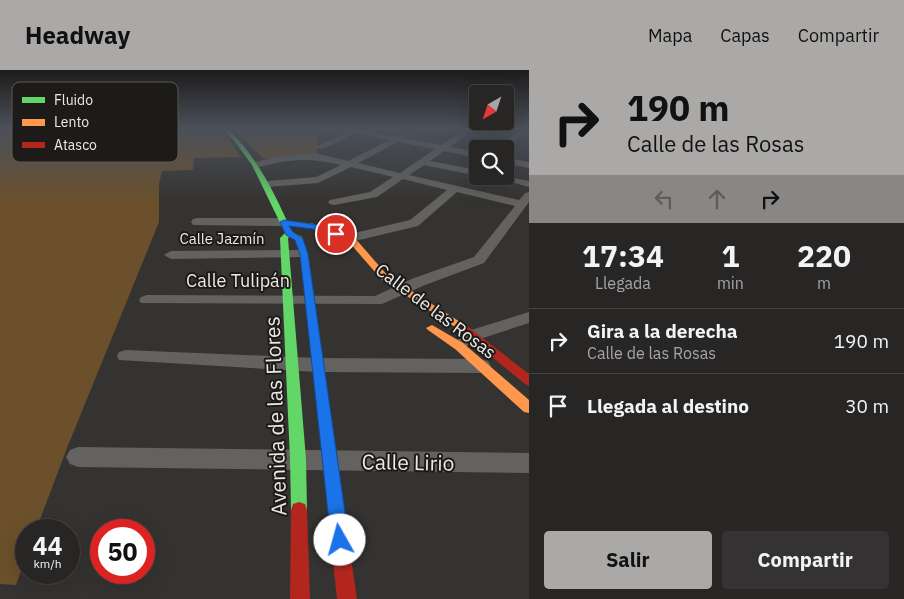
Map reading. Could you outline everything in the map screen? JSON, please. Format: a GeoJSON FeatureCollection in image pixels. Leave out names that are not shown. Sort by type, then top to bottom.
{"type":"FeatureCollection","features":[{"type":"Feature","properties":{"kind":"main road"},"geometry":{"type":"LineString","coordinates":[[251,154],[259,164],[287,228],[299,239],[304,254],[316,365],[347,599]]}},
{"type":"Feature","properties":{"kind":"main road"},"geometry":{"type":"LineString","coordinates":[[287,228],[315,226],[336,242]]}},
{"type":"Feature","properties":{"kind":"main road","name":"Avenida de las Flores"},"geometry":{"type":"LineString","coordinates":[[287,228],[284,238],[298,459],[300,599]]}},
{"type":"Feature","properties":{"kind":"main road","name":"Calle de las Rosas"},"geometry":{"type":"LineString","coordinates":[[351,239],[385,278],[396,297]]}},
{"type":"Feature","properties":{"kind":"main road","name":"Calle de las Rosas"},"geometry":{"type":"LineString","coordinates":[[375,288],[474,335],[529,381]]}},
{"type":"Feature","properties":{"kind":"main road","name":"Calle de las Rosas"},"geometry":{"type":"LineString","coordinates":[[420,319],[459,346],[529,408]]}},
{"type":"Feature","properties":{"kind":"street"},"geometry":{"type":"LineString","coordinates":[[267,184],[318,180],[371,154]]}},
{"type":"Feature","properties":{"kind":"street"},"geometry":{"type":"LineString","coordinates":[[334,202],[373,195],[435,154]]}},
{"type":"Feature","properties":{"kind":"street"},"geometry":{"type":"LineString","coordinates":[[259,164],[278,159],[316,156],[454,189],[525,200]]}},
{"type":"Feature","properties":{"kind":"street"},"geometry":{"type":"LineString","coordinates":[[423,162],[469,171]]}},
{"type":"Feature","properties":{"kind":"street"},"geometry":{"type":"LineString","coordinates":[[514,162],[529,165]]}},
{"type":"Feature","properties":{"kind":"street"},"geometry":{"type":"LineString","coordinates":[[514,181],[529,184]]}},
{"type":"Feature","properties":{"kind":"street"},"geometry":{"type":"LineString","coordinates":[[336,242],[414,223],[454,189]]}},
{"type":"Feature","properties":{"kind":"street","name":"Calle Tulipán"},"geometry":{"type":"LineString","coordinates":[[146,300],[376,301],[396,297],[424,279],[469,266],[478,260],[525,200]]}},
{"type":"Feature","properties":{"kind":"street"},"geometry":{"type":"LineString","coordinates":[[197,222],[287,228]]}},
{"type":"Feature","properties":{"kind":"street","name":"Calle Jazmín"},"geometry":{"type":"LineString","coordinates":[[171,255],[304,254]]}},
{"type":"Feature","properties":{"kind":"street"},"geometry":{"type":"LineString","coordinates":[[459,346],[474,335],[529,317]]}},
{"type":"Feature","properties":{"kind":"street"},"geometry":{"type":"LineString","coordinates":[[126,356],[316,365],[481,366]]}},
{"type":"Feature","properties":{"kind":"street","name":"Calle Lirio"},"geometry":{"type":"LineString","coordinates":[[78,457],[529,463]]}},
{"type":"Feature","properties":{"kind":"shaded area"},"geometry":{"type":"Polygon","coordinates":[[[0,154],[12,154],[12,162],[178,162],[178,154],[239,154],[241,157],[194,158],[193,170],[162,171],[159,184],[159,222],[40,519],[15,519],[16,585],[0,584],[0,154]]]}},
{"type":"Feature","properties":{"kind":"shaded area"},"geometry":{"type":"Polygon","coordinates":[[[258,154],[311,154],[264,159],[258,154]]]}},
{"type":"Feature","properties":{"kind":"traffic: fast"},"geometry":{"type":"LineString","coordinates":[[248,154],[263,177],[289,233],[299,239],[304,254],[321,390]]}},
{"type":"Feature","properties":{"kind":"traffic: fast"},"geometry":{"type":"LineString","coordinates":[[289,233],[284,238],[298,459],[299,510]]}},
{"type":"Feature","properties":{"kind":"traffic: slow"},"geometry":{"type":"LineString","coordinates":[[284,222],[315,226],[351,239],[385,278],[462,327]]}},
{"type":"Feature","properties":{"kind":"traffic: slow"},"geometry":{"type":"LineString","coordinates":[[432,328],[459,346],[529,408]]}},
{"type":"Feature","properties":{"kind":"traffic: jam"},"geometry":{"type":"LineString","coordinates":[[462,327],[529,381]]}},
{"type":"Feature","properties":{"kind":"traffic: jam"},"geometry":{"type":"LineString","coordinates":[[321,390],[347,599]]}},
{"type":"Feature","properties":{"kind":"traffic: jam"},"geometry":{"type":"LineString","coordinates":[[299,510],[300,599]]}},
{"type":"Feature","properties":{"kind":"route"},"geometry":{"type":"LineString","coordinates":[[336,234],[315,226],[284,222],[289,234],[299,239],[304,254],[316,365],[340,540]]}}]}
